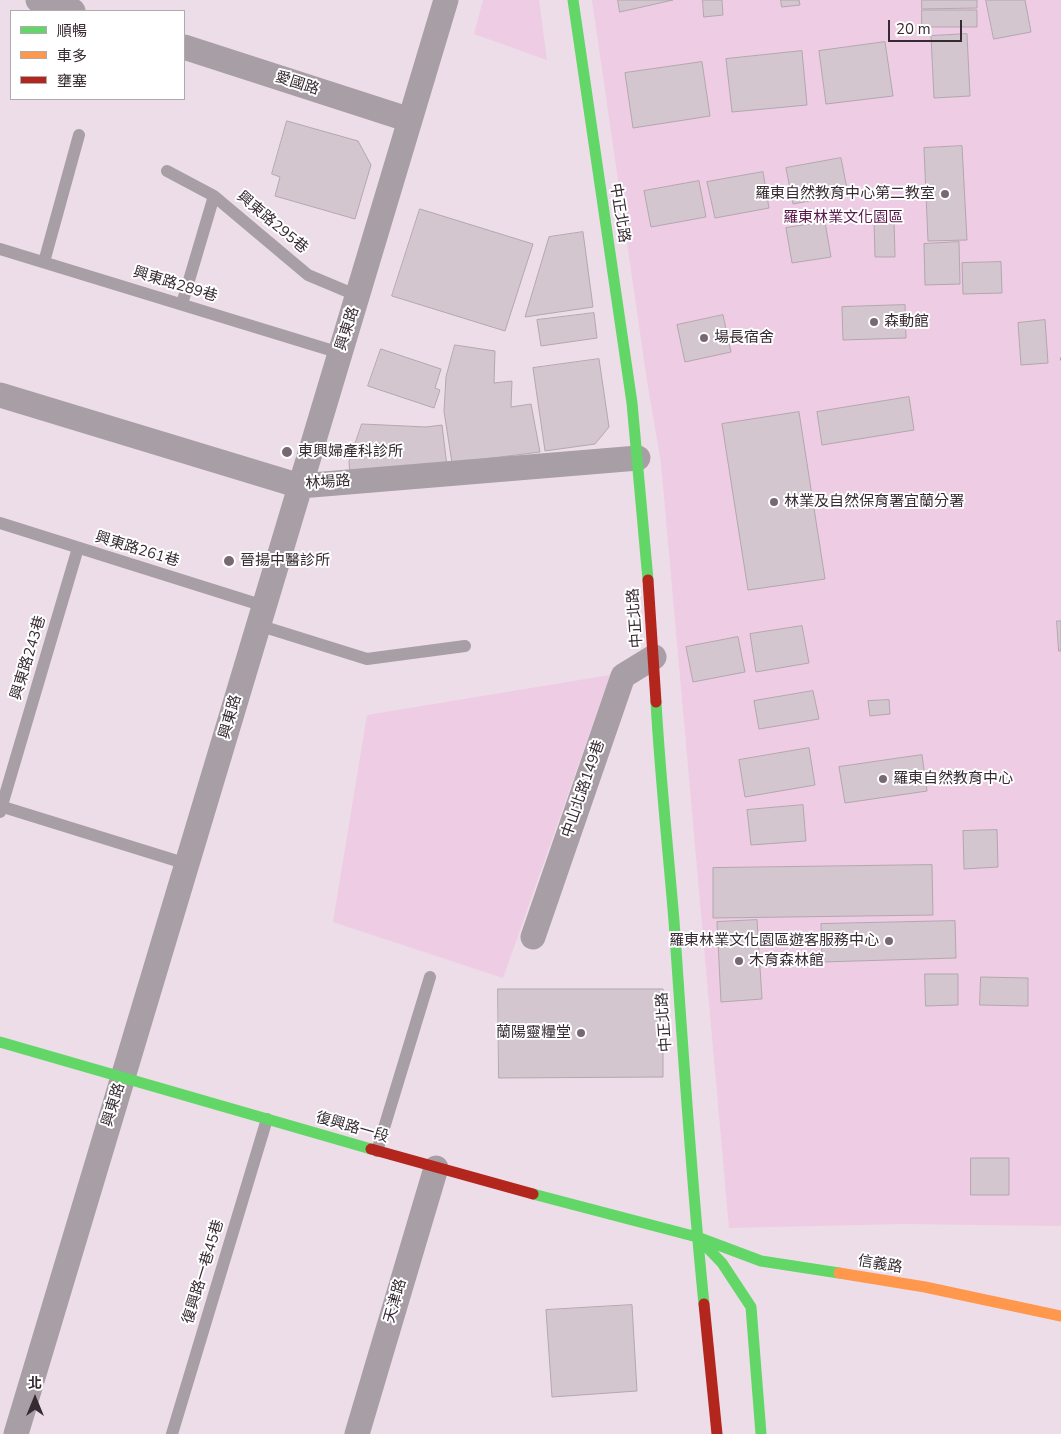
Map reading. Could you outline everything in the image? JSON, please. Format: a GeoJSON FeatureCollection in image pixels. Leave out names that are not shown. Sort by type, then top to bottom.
{"type":"FeatureCollection","features":[{"type":"Feature","properties":{"kind":"street"},"geometry":{"type":"LineString","coordinates":[[38,0],[70,10]]}},
{"type":"Feature","properties":{"kind":"street","name":"興東路"},"geometry":{"type":"LineString","coordinates":[[16,1434],[446,0]]}},
{"type":"Feature","properties":{"kind":"street","name":"中正北路"},"geometry":{"type":"LineString","coordinates":[[573,0],[632,404],[638,458],[697,1237],[717,1434]]}},
{"type":"Feature","properties":{"kind":"street","name":"愛國路"},"geometry":{"type":"LineString","coordinates":[[185,47],[410,120]]}},
{"type":"Feature","properties":{"kind":"street","name":"林場路"},"geometry":{"type":"LineString","coordinates":[[0,395],[300,486],[638,458]]}},
{"type":"Feature","properties":{"kind":"street","name":"中山北路149巷"},"geometry":{"type":"LineString","coordinates":[[533,938],[623,676],[654,657]]}},
{"type":"Feature","properties":{"kind":"street","name":"復興路一段"},"geometry":{"type":"LineString","coordinates":[[0,1042],[436,1168],[697,1237]]}},
{"type":"Feature","properties":{"kind":"street","name":"天津路"},"geometry":{"type":"LineString","coordinates":[[357,1434],[436,1168]]}},
{"type":"Feature","properties":{"kind":"street"},"geometry":{"type":"LineString","coordinates":[[697,1237],[722,1263],[751,1307],[760,1434]]}},
{"type":"Feature","properties":{"kind":"street","name":"信義路"},"geometry":{"type":"LineString","coordinates":[[697,1237],[761,1261],[925,1287],[1061,1316]]}},
{"type":"Feature","properties":{"kind":"lane"},"geometry":{"type":"LineString","coordinates":[[44,262],[79,135]]}},
{"type":"Feature","properties":{"kind":"lane","name":"興東路295巷"},"geometry":{"type":"LineString","coordinates":[[167,171],[214,196],[308,275],[358,296]]}},
{"type":"Feature","properties":{"kind":"lane"},"geometry":{"type":"LineString","coordinates":[[182,304],[214,196]]}},
{"type":"Feature","properties":{"kind":"lane","name":"興東路289巷"},"geometry":{"type":"LineString","coordinates":[[0,248],[340,353]]}},
{"type":"Feature","properties":{"kind":"lane","name":"興東路261巷"},"geometry":{"type":"LineString","coordinates":[[0,522],[78,548],[261,616],[367,659],[465,646]]}},
{"type":"Feature","properties":{"kind":"lane","name":"興東路243巷"},"geometry":{"type":"LineString","coordinates":[[78,548],[1,808],[187,864]]}},
{"type":"Feature","properties":{"kind":"lane"},"geometry":{"type":"LineString","coordinates":[[376,1151],[430,976]]}},
{"type":"Feature","properties":{"kind":"lane","name":"復興路一巷45巷"},"geometry":{"type":"LineString","coordinates":[[172,1434],[267,1119]]}},
{"type":"Feature","properties":{"kind":"green space"},"geometry":{"type":"Polygon","coordinates":[[[483,0],[539,0],[547,60],[474,34],[483,0]]]}},
{"type":"Feature","properties":{"kind":"green space","name":"羅東林業文化園區"},"geometry":{"type":"Polygon","coordinates":[[[592,0],[1061,0],[1061,1226],[902,1224],[729,1228],[661,463],[647,381],[592,0]]]}},
{"type":"Feature","properties":{"kind":"green space"},"geometry":{"type":"Polygon","coordinates":[[[610,675],[503,978],[333,922],[367,715],[610,675]]]}},
{"type":"Feature","properties":{"kind":"building"},"geometry":{"type":"Polygon","coordinates":[[[618,0],[673,0],[620,12],[618,0]]]}},
{"type":"Feature","properties":{"kind":"building"},"geometry":{"type":"Polygon","coordinates":[[[703,0],[722,0],[723,15],[704,17],[703,0]]]}},
{"type":"Feature","properties":{"kind":"building"},"geometry":{"type":"Polygon","coordinates":[[[781,0],[799,0],[800,5],[782,7],[781,0]]]}},
{"type":"Feature","properties":{"kind":"building"},"geometry":{"type":"Polygon","coordinates":[[[922,0],[977,0],[977,8],[922,9],[922,0]]]}},
{"type":"Feature","properties":{"kind":"building"},"geometry":{"type":"Polygon","coordinates":[[[986,0],[1025,0],[1031,32],[994,39],[986,0]]]}},
{"type":"Feature","properties":{"kind":"building"},"geometry":{"type":"Polygon","coordinates":[[[922,10],[977,10],[977,27],[922,27],[922,10]]]}},
{"type":"Feature","properties":{"kind":"building"},"geometry":{"type":"Polygon","coordinates":[[[967,34],[970,96],[934,98],[931,36],[967,34]]]}},
{"type":"Feature","properties":{"kind":"building"},"geometry":{"type":"Polygon","coordinates":[[[885,42],[893,96],[826,104],[819,51],[885,42]]]}},
{"type":"Feature","properties":{"kind":"building"},"geometry":{"type":"Polygon","coordinates":[[[802,51],[807,105],[732,112],[726,59],[802,51]]]}},
{"type":"Feature","properties":{"kind":"building"},"geometry":{"type":"Polygon","coordinates":[[[702,62],[710,116],[633,128],[625,73],[702,62]]]}},
{"type":"Feature","properties":{"kind":"building"},"geometry":{"type":"Polygon","coordinates":[[[287,121],[358,141],[371,165],[355,219],[275,196],[280,177],[272,174],[287,121]]]}},
{"type":"Feature","properties":{"kind":"building","name":"羅東自然教育中心第二教室"},"geometry":{"type":"Polygon","coordinates":[[[962,146],[967,240],[928,241],[924,148],[962,146]]]}},
{"type":"Feature","properties":{"kind":"building"},"geometry":{"type":"Polygon","coordinates":[[[841,158],[848,194],[793,204],[786,168],[841,158]]]}},
{"type":"Feature","properties":{"kind":"building"},"geometry":{"type":"Polygon","coordinates":[[[763,172],[769,208],[715,218],[707,182],[763,172]]]}},
{"type":"Feature","properties":{"kind":"building"},"geometry":{"type":"Polygon","coordinates":[[[699,181],[706,217],[651,227],[644,191],[699,181]]]}},
{"type":"Feature","properties":{"kind":"building"},"geometry":{"type":"Polygon","coordinates":[[[420,209],[533,244],[505,331],[392,296],[420,209]]]}},
{"type":"Feature","properties":{"kind":"building"},"geometry":{"type":"Polygon","coordinates":[[[894,219],[895,257],[875,257],[874,220],[894,219]]]}},
{"type":"Feature","properties":{"kind":"building"},"geometry":{"type":"Polygon","coordinates":[[[825,222],[831,257],[792,263],[786,228],[825,222]]]}},
{"type":"Feature","properties":{"kind":"building"},"geometry":{"type":"Polygon","coordinates":[[[583,232],[593,307],[525,317],[549,237],[583,232]]]}},
{"type":"Feature","properties":{"kind":"building"},"geometry":{"type":"Polygon","coordinates":[[[959,242],[960,284],[925,285],[924,244],[959,242]]]}},
{"type":"Feature","properties":{"kind":"building"},"geometry":{"type":"Polygon","coordinates":[[[1001,262],[1002,293],[963,294],[962,263],[1001,262]]]}},
{"type":"Feature","properties":{"kind":"building","name":"森動館"},"geometry":{"type":"Polygon","coordinates":[[[905,305],[906,338],[843,340],[842,307],[905,305]]]}},
{"type":"Feature","properties":{"kind":"building"},"geometry":{"type":"Polygon","coordinates":[[[594,313],[597,338],[541,346],[537,320],[594,313]]]}},
{"type":"Feature","properties":{"kind":"building","name":"場長宿舍"},"geometry":{"type":"Polygon","coordinates":[[[723,315],[731,352],[685,362],[677,325],[723,315]]]}},
{"type":"Feature","properties":{"kind":"building"},"geometry":{"type":"Polygon","coordinates":[[[1045,320],[1048,363],[1021,365],[1018,323],[1045,320]]]}},
{"type":"Feature","properties":{"kind":"building"},"geometry":{"type":"Polygon","coordinates":[[[455,345],[495,351],[494,383],[512,381],[511,407],[531,404],[540,452],[452,463],[444,411],[446,377],[455,345]]]}},
{"type":"Feature","properties":{"kind":"building"},"geometry":{"type":"Polygon","coordinates":[[[381,349],[441,369],[435,388],[440,390],[434,408],[368,386],[381,349]]]}},
{"type":"Feature","properties":{"kind":"building"},"geometry":{"type":"Polygon","coordinates":[[[599,359],[609,427],[595,444],[545,451],[533,368],[599,359]]]}},
{"type":"Feature","properties":{"kind":"building"},"geometry":{"type":"Polygon","coordinates":[[[909,397],[914,430],[822,445],[817,412],[909,397]]]}},
{"type":"Feature","properties":{"kind":"building","name":"林業及自然保育署宜蘭分署"},"geometry":{"type":"Polygon","coordinates":[[[799,412],[825,579],[748,590],[722,424],[799,412]]]}},
{"type":"Feature","properties":{"kind":"building"},"geometry":{"type":"Polygon","coordinates":[[[362,424],[426,427],[442,425],[447,466],[350,474],[349,462],[362,424]]]}},
{"type":"Feature","properties":{"kind":"building"},"geometry":{"type":"Polygon","coordinates":[[[1057,621],[1061,621],[1061,651],[1059,651],[1057,621]]]}},
{"type":"Feature","properties":{"kind":"building"},"geometry":{"type":"Polygon","coordinates":[[[802,626],[809,663],[756,672],[750,634],[802,626]]]}},
{"type":"Feature","properties":{"kind":"building"},"geometry":{"type":"Polygon","coordinates":[[[738,637],[745,672],[693,682],[686,647],[738,637]]]}},
{"type":"Feature","properties":{"kind":"building"},"geometry":{"type":"Polygon","coordinates":[[[813,691],[819,719],[759,729],[754,701],[813,691]]]}},
{"type":"Feature","properties":{"kind":"building"},"geometry":{"type":"Polygon","coordinates":[[[889,700],[890,714],[870,716],[868,701],[889,700]]]}},
{"type":"Feature","properties":{"kind":"building"},"geometry":{"type":"Polygon","coordinates":[[[809,748],[815,785],[745,797],[739,760],[809,748]]]}},
{"type":"Feature","properties":{"kind":"building","name":"羅東自然教育中心"},"geometry":{"type":"Polygon","coordinates":[[[922,755],[927,791],[845,803],[839,767],[922,755]]]}},
{"type":"Feature","properties":{"kind":"building"},"geometry":{"type":"Polygon","coordinates":[[[803,805],[806,841],[751,845],[747,810],[803,805]]]}},
{"type":"Feature","properties":{"kind":"building"},"geometry":{"type":"Polygon","coordinates":[[[997,830],[998,867],[964,869],[963,831],[997,830]]]}},
{"type":"Feature","properties":{"kind":"building"},"geometry":{"type":"Polygon","coordinates":[[[932,865],[933,915],[713,918],[713,868],[932,865]]]}},
{"type":"Feature","properties":{"kind":"building","name":"木育森林館"},"geometry":{"type":"Polygon","coordinates":[[[757,920],[762,999],[721,1002],[717,922],[757,920]]]}},
{"type":"Feature","properties":{"kind":"building","name":"羅東林業文化園區遊客服務中心"},"geometry":{"type":"Polygon","coordinates":[[[955,921],[956,958],[822,962],[821,924],[955,921]]]}},
{"type":"Feature","properties":{"kind":"building"},"geometry":{"type":"Polygon","coordinates":[[[925,974],[958,974],[958,1005],[926,1006],[925,974]]]}},
{"type":"Feature","properties":{"kind":"building"},"geometry":{"type":"Polygon","coordinates":[[[981,977],[1028,978],[1028,1006],[980,1005],[981,977]]]}},
{"type":"Feature","properties":{"kind":"building","name":"蘭陽靈糧堂"},"geometry":{"type":"Polygon","coordinates":[[[498,989],[663,989],[663,1077],[499,1078],[498,989]]]}},
{"type":"Feature","properties":{"kind":"building"},"geometry":{"type":"Polygon","coordinates":[[[971,1158],[1009,1158],[1009,1195],[971,1195],[971,1158]]]}},
{"type":"Feature","properties":{"kind":"building"},"geometry":{"type":"Polygon","coordinates":[[[632,1305],[637,1391],[552,1397],[546,1310],[632,1305]]]}},
{"type":"Feature","properties":{"kind":"traffic: fast"},"geometry":{"type":"LineString","coordinates":[[573,0],[632,403],[648,580]]}},
{"type":"Feature","properties":{"kind":"traffic: fast"},"geometry":{"type":"LineString","coordinates":[[656,702],[691,1161],[704,1304]]}},
{"type":"Feature","properties":{"kind":"traffic: fast"},"geometry":{"type":"LineString","coordinates":[[0,1042],[371,1149]]}},
{"type":"Feature","properties":{"kind":"traffic: fast"},"geometry":{"type":"LineString","coordinates":[[533,1194],[697,1237],[761,1261],[839,1273]]}},
{"type":"Feature","properties":{"kind":"traffic: fast"},"geometry":{"type":"LineString","coordinates":[[700,1240],[722,1263],[751,1307],[761,1434]]}},
{"type":"Feature","properties":{"kind":"traffic: slow"},"geometry":{"type":"LineString","coordinates":[[839,1273],[925,1287],[1061,1316]]}},
{"type":"Feature","properties":{"kind":"traffic: jam"},"geometry":{"type":"LineString","coordinates":[[648,580],[656,702]]}},
{"type":"Feature","properties":{"kind":"traffic: jam"},"geometry":{"type":"LineString","coordinates":[[371,1149],[533,1194]]}},
{"type":"Feature","properties":{"kind":"traffic: jam"},"geometry":{"type":"LineString","coordinates":[[704,1304],[717,1434]]}},
{"type":"Feature","properties":{"kind":"place","name":"羅東自然教育中心第二教室"},"geometry":{"type":"Point","coordinates":[945,194]}},
{"type":"Feature","properties":{"kind":"place","name":"森動館"},"geometry":{"type":"Point","coordinates":[874,322]}},
{"type":"Feature","properties":{"kind":"place","name":"場長宿舍"},"geometry":{"type":"Point","coordinates":[704,338]}},
{"type":"Feature","properties":{"kind":"place","name":"東興婦產科診所"},"geometry":{"type":"Point","coordinates":[287,452]}},
{"type":"Feature","properties":{"kind":"place","name":"林業及自然保育署宜蘭分署"},"geometry":{"type":"Point","coordinates":[774,502]}},
{"type":"Feature","properties":{"kind":"place","name":"晉揚中醫診所"},"geometry":{"type":"Point","coordinates":[229,561]}},
{"type":"Feature","properties":{"kind":"place","name":"羅東自然教育中心"},"geometry":{"type":"Point","coordinates":[883,779]}},
{"type":"Feature","properties":{"kind":"place","name":"羅東林業文化園區遊客服務中心"},"geometry":{"type":"Point","coordinates":[889,941]}},
{"type":"Feature","properties":{"kind":"place","name":"木育森林館"},"geometry":{"type":"Point","coordinates":[739,961]}},
{"type":"Feature","properties":{"kind":"place","name":"蘭陽靈糧堂"},"geometry":{"type":"Point","coordinates":[581,1033]}}]}
